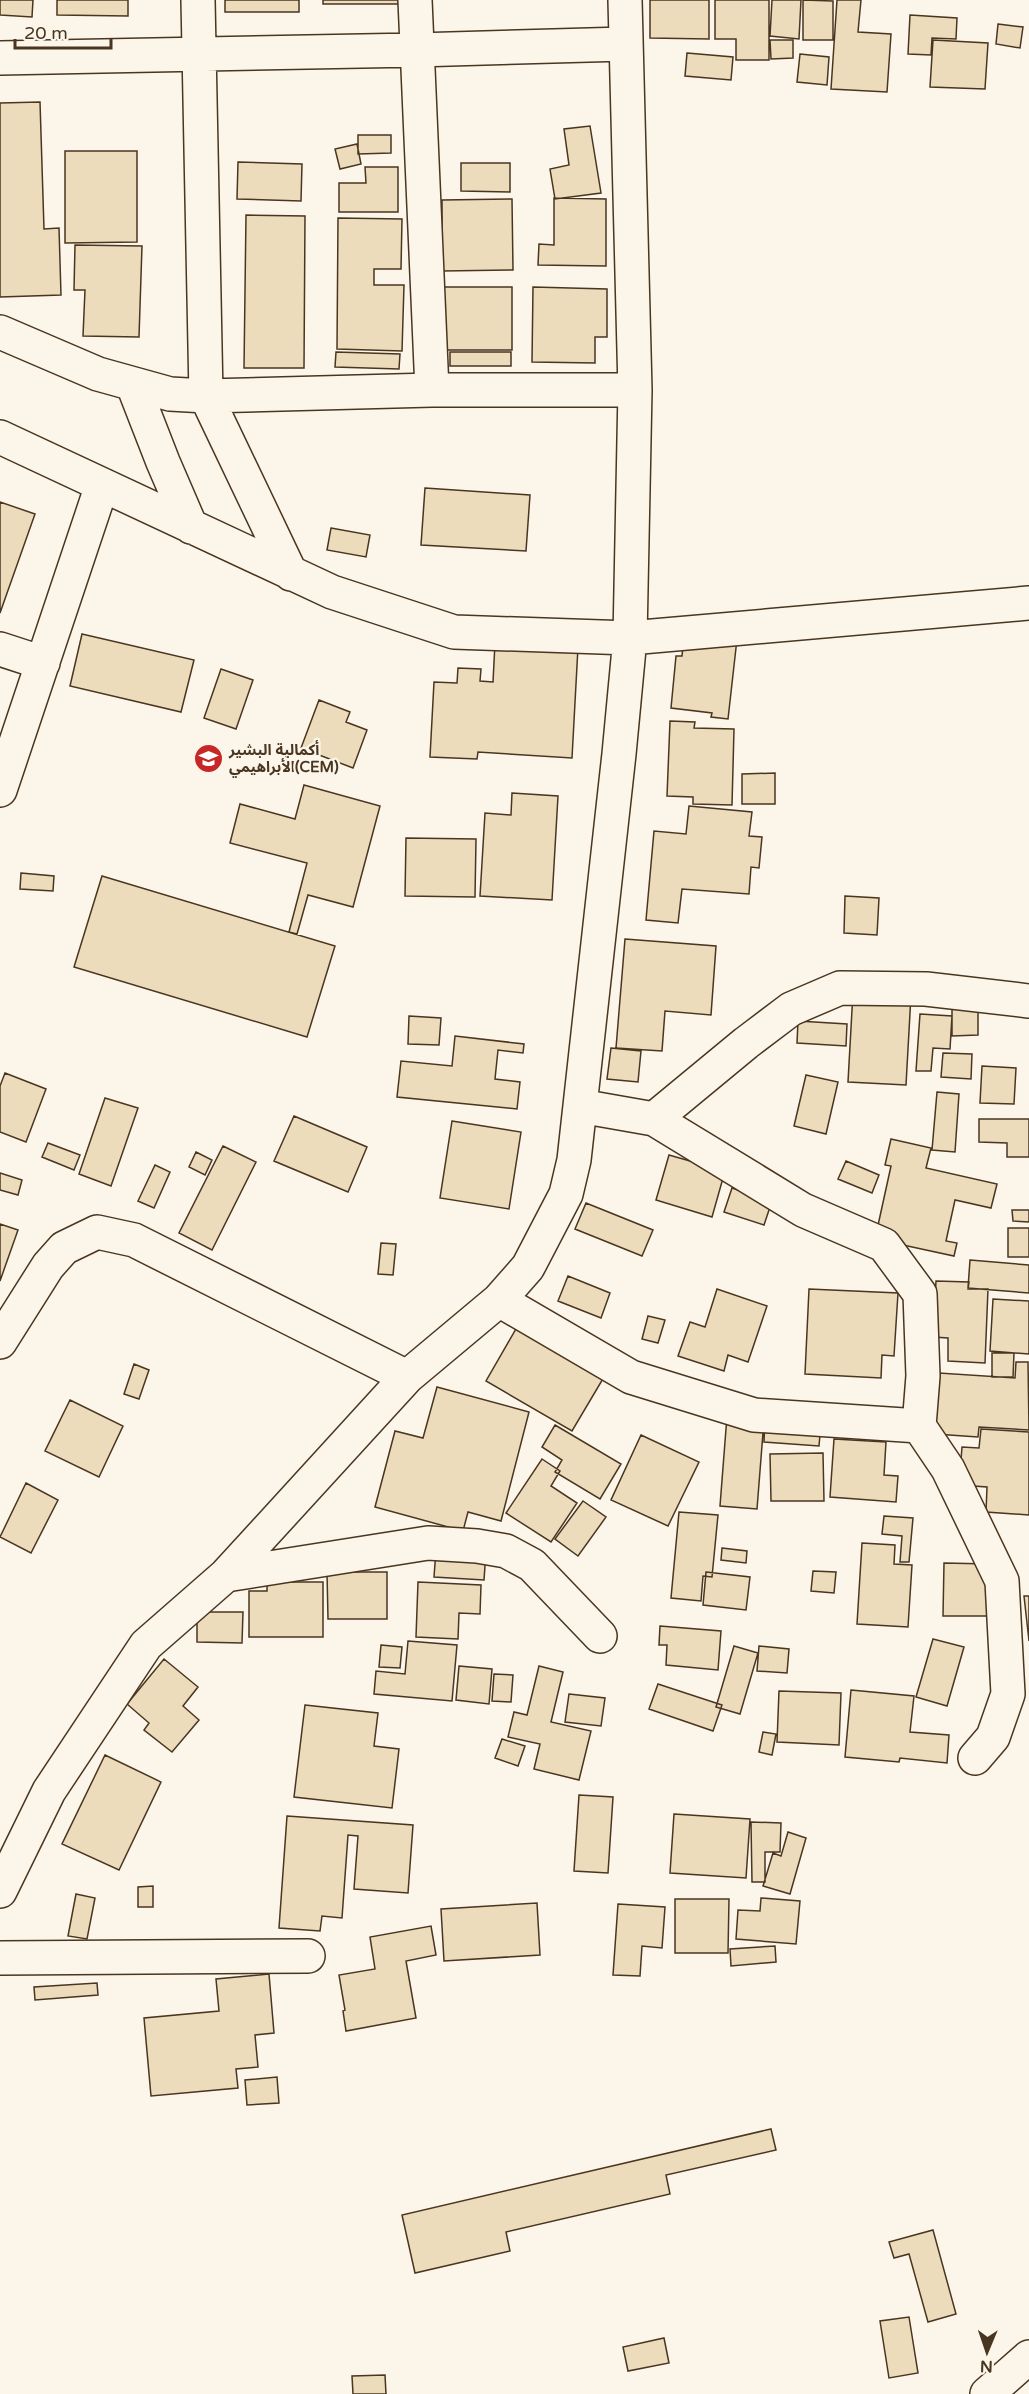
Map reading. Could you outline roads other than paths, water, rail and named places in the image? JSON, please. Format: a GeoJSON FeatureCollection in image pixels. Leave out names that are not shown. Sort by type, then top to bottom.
{"type":"FeatureCollection","features":[{"type":"Feature","properties":{"kind":"street"},"geometry":{"type":"LineString","coordinates":[[198,0],[206,396],[291,574]]}},
{"type":"Feature","properties":{"kind":"street"},"geometry":{"type":"LineString","coordinates":[[415,0],[432,390]]}},
{"type":"Feature","properties":{"kind":"street"},"geometry":{"type":"LineString","coordinates":[[0,1891],[49,1791],[146,1645],[226,1575],[407,1377],[499,1300],[528,1267],[566,1194],[574,1160],[630,638],[635,390],[625,0]]}},
{"type":"Feature","properties":{"kind":"street"},"geometry":{"type":"LineString","coordinates":[[0,58],[625,44]]}},
{"type":"Feature","properties":{"kind":"street"},"geometry":{"type":"LineString","coordinates":[[0,332],[98,374],[170,394],[206,396],[432,390],[635,390]]}},
{"type":"Feature","properties":{"kind":"street"},"geometry":{"type":"LineString","coordinates":[[133,385],[191,527]]}},
{"type":"Feature","properties":{"kind":"street"},"geometry":{"type":"LineString","coordinates":[[0,437],[332,592],[454,632],[630,638],[1029,603]]}},
{"type":"Feature","properties":{"kind":"street"},"geometry":{"type":"LineString","coordinates":[[0,790],[102,485]]}},
{"type":"Feature","properties":{"kind":"street"},"geometry":{"type":"LineString","coordinates":[[0,649],[44,663]]}},
{"type":"Feature","properties":{"kind":"street"},"geometry":{"type":"LineString","coordinates":[[654,1119],[791,1009],[840,988],[926,989],[1029,1001]]}},
{"type":"Feature","properties":{"kind":"street"},"geometry":{"type":"LineString","coordinates":[[580,1106],[654,1119],[803,1210],[884,1245],[920,1294],[923,1377],[919,1426],[948,1469],[1002,1581],[1008,1694],[993,1737],[975,1758]]}},
{"type":"Feature","properties":{"kind":"street"},"geometry":{"type":"LineString","coordinates":[[0,1342],[48,1266],[64,1248],[97,1232],[134,1240],[407,1377]]}},
{"type":"Feature","properties":{"kind":"street"},"geometry":{"type":"LineString","coordinates":[[499,1300],[631,1377],[743,1411],[754,1414],[919,1426]]}},
{"type":"Feature","properties":{"kind":"street"},"geometry":{"type":"LineString","coordinates":[[226,1575],[428,1543],[477,1546],[506,1551],[532,1565],[600,1636]]}},
{"type":"Feature","properties":{"kind":"street"},"geometry":{"type":"LineString","coordinates":[[0,1958],[308,1956]]}},
{"type":"Feature","properties":{"kind":"street"},"geometry":{"type":"LineString","coordinates":[[987,2394],[1029,2357]]}},
{"type":"Feature","properties":{"kind":"place","name":"أكمالية البشير الأبراهيمي(CEM)"},"geometry":{"type":"Point","coordinates":[208,759]}}]}
